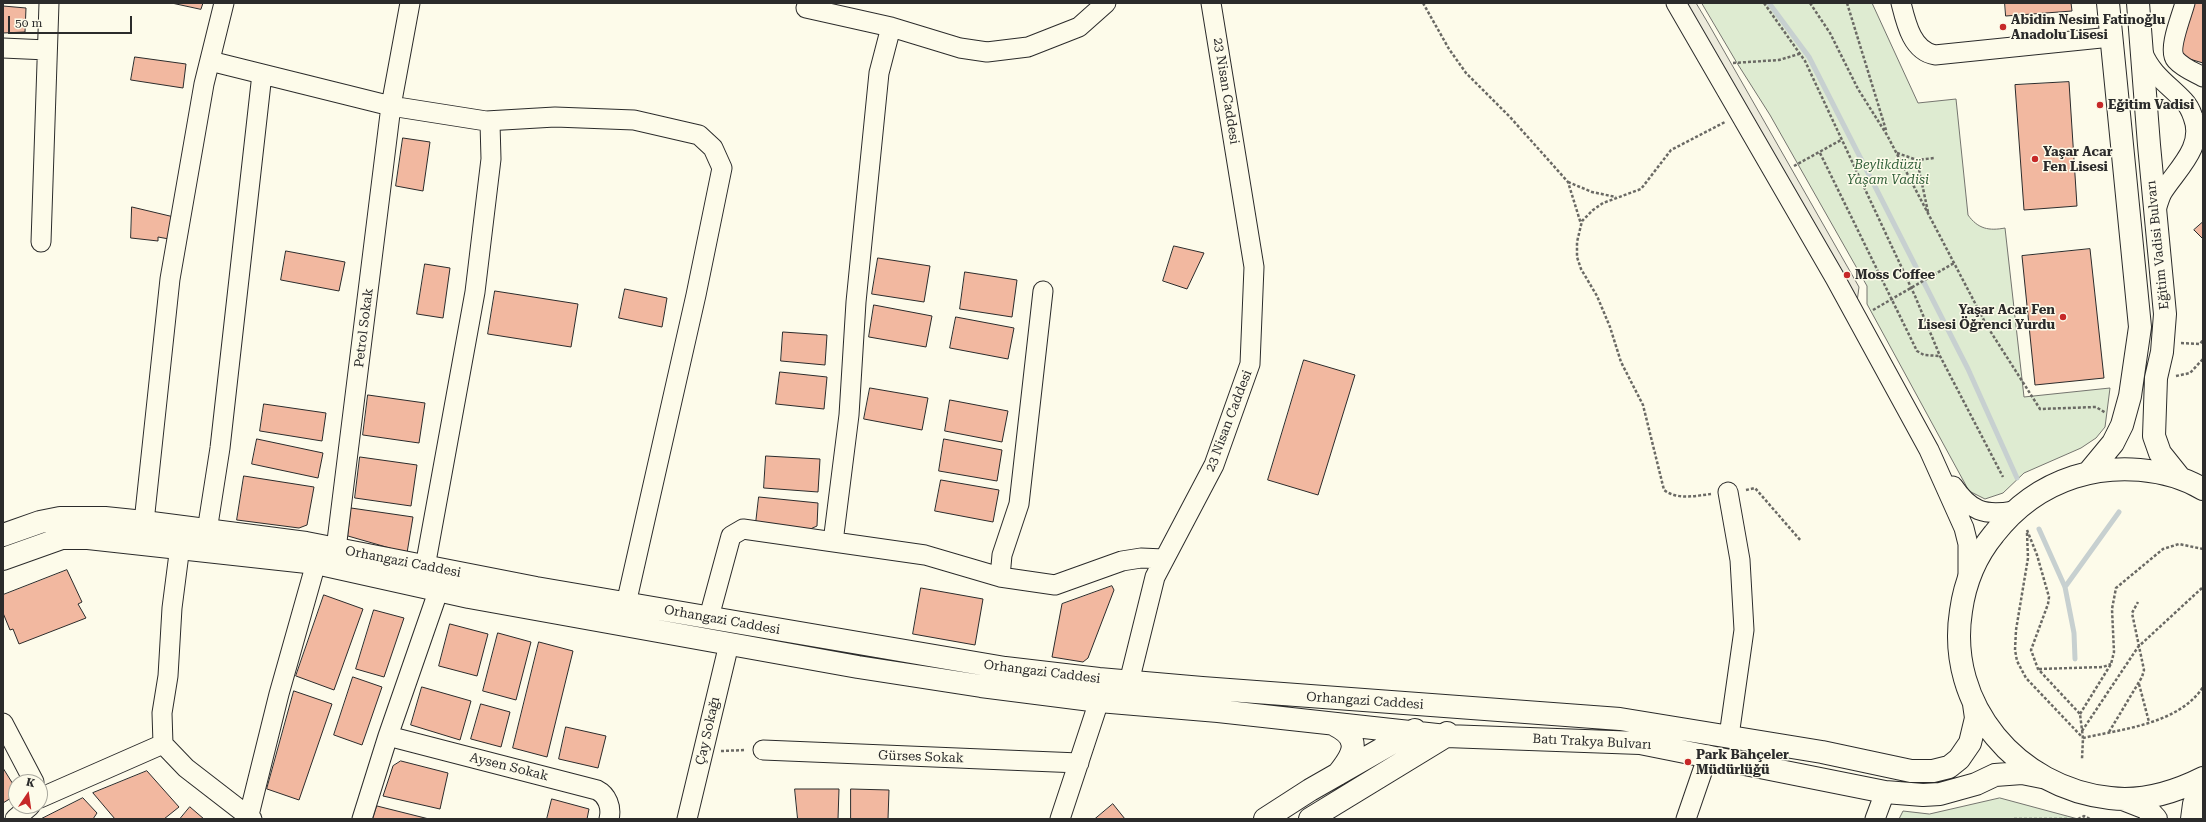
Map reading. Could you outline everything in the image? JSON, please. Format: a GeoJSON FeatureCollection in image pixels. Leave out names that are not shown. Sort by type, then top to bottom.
{"type":"FeatureCollection","features":[{"type":"Feature","properties":{"kind":"main road","name":"Eğitim Vadisi Bulvarı"},"geometry":{"type":"LineString","coordinates":[[2089,472],[2113,442],[2122,425],[2130,396],[2140,327],[2108,3]]}},
{"type":"Feature","properties":{"kind":"main road","name":"Eğitim Vadisi Bulvarı"},"geometry":{"type":"LineString","coordinates":[[2138,3],[2155,213],[2165,314],[2162,352],[2156,378],[2154,436],[2160,452],[2194,482]]}},
{"type":"Feature","properties":{"kind":"main road"},"geometry":{"type":"LineString","coordinates":[[2156,819],[2146,808],[2123,799],[2082,793],[2042,777],[2015,758],[1990,730],[1974,704],[1963,670],[1959,644],[1959,622],[1968,578],[1984,546],[2013,511],[2036,494],[2060,481],[2089,472],[2125,469],[2149,471],[2194,482]]}},
{"type":"Feature","properties":{"kind":"main road","name":"Orhangazi Caddesi"},"geometry":{"type":"LineString","coordinates":[[3,535],[40,522],[60,518],[105,518],[144,522],[306,543],[425,567],[626,604],[1005,668],[1129,682],[1447,707]]}},
{"type":"Feature","properties":{"kind":"main road","name":"Orhangazi Caddesi"},"geometry":{"type":"LineString","coordinates":[[3,559],[62,538],[95,538],[180,546],[316,563],[439,589],[469,597],[865,668],[1099,701],[1412,732]]}},
{"type":"Feature","properties":{"kind":"main road","name":"Batı Trakya Bulvarı"},"geometry":{"type":"LineString","coordinates":[[1447,707],[1620,719],[1822,752],[1911,771],[1933,771],[1949,767],[1965,751],[1970,743],[1976,718],[1974,704]]}},
{"type":"Feature","properties":{"kind":"main road"},"geometry":{"type":"LineString","coordinates":[[1265,819],[1412,732],[1447,707],[1451,720],[1446,736],[1310,819]]}},
{"type":"Feature","properties":{"kind":"main road"},"geometry":{"type":"LineString","coordinates":[[1333,724],[1344,730],[1353,742],[1353,752],[1337,775]]}},
{"type":"Feature","properties":{"kind":"main road","name":"Batı Trakya Bulvarı"},"geometry":{"type":"LineString","coordinates":[[1412,732],[1446,736],[1640,743],[1885,792],[1923,795],[1940,794],[1976,784],[1995,775],[2022,773],[2042,777]]}},
{"type":"Feature","properties":{"kind":"main road"},"geometry":{"type":"LineString","coordinates":[[2123,799],[2163,794],[2203,778]]}},
{"type":"Feature","properties":{"kind":"main road"},"geometry":{"type":"LineString","coordinates":[[2192,819],[2194,804],[2203,788]]}},
{"type":"Feature","properties":{"kind":"street"},"geometry":{"type":"LineString","coordinates":[[41,242],[49,3]]}},
{"type":"Feature","properties":{"kind":"street"},"geometry":{"type":"LineString","coordinates":[[144,522],[170,279],[210,62],[224,3]]}},
{"type":"Feature","properties":{"kind":"street","name":"Petrol Sokak"},"geometry":{"type":"LineString","coordinates":[[336,549],[391,106],[410,3]]}},
{"type":"Feature","properties":{"kind":"street"},"geometry":{"type":"LineString","coordinates":[[806,8],[891,27],[960,48],[987,52],[1028,47],[1079,27],[1106,3]]}},
{"type":"Feature","properties":{"kind":"street","name":"23 Nisan Caddesi"},"geometry":{"type":"LineString","coordinates":[[1129,682],[1155,577],[1214,465],[1250,364],[1254,268],[1211,3]]}},
{"type":"Feature","properties":{"kind":"street"},"geometry":{"type":"LineString","coordinates":[[1676,3],[1835,278],[1929,450],[1964,528],[1968,544],[1968,578]]}},
{"type":"Feature","properties":{"kind":"street"},"geometry":{"type":"LineString","coordinates":[[1901,3],[1907,25],[1918,46],[1923,51],[1935,55],[2111,37]]}},
{"type":"Feature","properties":{"kind":"street"},"geometry":{"type":"LineString","coordinates":[[2148,3],[2142,44],[2147,63],[2158,78],[2189,105],[2199,125],[2194,145],[2187,160],[2162,194],[2155,213]]}},
{"type":"Feature","properties":{"kind":"street"},"geometry":{"type":"LineString","coordinates":[[2185,3],[2173,51],[2176,60],[2188,70],[2203,77]]}},
{"type":"Feature","properties":{"kind":"street"},"geometry":{"type":"LineString","coordinates":[[833,542],[849,414],[856,302],[878,73],[891,27]]}},
{"type":"Feature","properties":{"kind":"street"},"geometry":{"type":"LineString","coordinates":[[3,48],[47,50]]}},
{"type":"Feature","properties":{"kind":"street"},"geometry":{"type":"LineString","coordinates":[[210,62],[391,106],[486,121],[554,117],[634,120],[699,135],[713,148],[722,168],[695,302],[626,604]]}},
{"type":"Feature","properties":{"kind":"street"},"geometry":{"type":"LineString","coordinates":[[207,531],[220,448],[262,74]]}},
{"type":"Feature","properties":{"kind":"street"},"geometry":{"type":"LineString","coordinates":[[425,567],[475,292],[491,159],[490,123],[486,121]]}},
{"type":"Feature","properties":{"kind":"street"},"geometry":{"type":"LineString","coordinates":[[1000,577],[1002,555],[1019,504],[1044,291]]}},
{"type":"Feature","properties":{"kind":"street"},"geometry":{"type":"LineString","coordinates":[[1929,450],[1960,496],[1970,506],[1996,514],[2013,511]]}},
{"type":"Feature","properties":{"kind":"street"},"geometry":{"type":"LineString","coordinates":[[1728,492],[1740,560],[1744,630],[1729,736]]}},
{"type":"Feature","properties":{"kind":"street"},"geometry":{"type":"LineString","coordinates":[[709,617],[731,536],[743,529],[925,556],[1000,577],[1055,585],[1122,561],[1142,558],[1164,559]]}},
{"type":"Feature","properties":{"kind":"street"},"geometry":{"type":"LineString","coordinates":[[180,546],[172,608],[168,676],[162,713],[164,744],[186,768],[249,819],[279,694],[316,563]]}},
{"type":"Feature","properties":{"kind":"street"},"geometry":{"type":"LineString","coordinates":[[362,819],[388,736],[439,589]]}},
{"type":"Feature","properties":{"kind":"street","name":"Çay Sokağı"},"geometry":{"type":"LineString","coordinates":[[687,819],[729,644]]}},
{"type":"Feature","properties":{"kind":"street"},"geometry":{"type":"LineString","coordinates":[[1060,819],[1099,701]]}},
{"type":"Feature","properties":{"kind":"street"},"geometry":{"type":"LineString","coordinates":[[3,723],[27,774]]}},
{"type":"Feature","properties":{"kind":"street","name":"Aysen Sokak"},"geometry":{"type":"LineString","coordinates":[[388,736],[597,790],[604,794],[608,801],[608,819]]}},
{"type":"Feature","properties":{"kind":"street"},"geometry":{"type":"LineString","coordinates":[[48,791],[164,744]]}},
{"type":"Feature","properties":{"kind":"street","name":"Gürses Sokak"},"geometry":{"type":"LineString","coordinates":[[763,750],[1079,763]]}},
{"type":"Feature","properties":{"kind":"street"},"geometry":{"type":"LineString","coordinates":[[1686,819],[1708,756]]}},
{"type":"Feature","properties":{"kind":"street"},"geometry":{"type":"LineString","coordinates":[[1875,819],[1885,792]]}},
{"type":"Feature","properties":{"kind":"path"},"geometry":{"type":"LineString","coordinates":[[1423,3],[1449,49],[1466,73],[1510,116],[1568,182],[1581,188],[1617,198]]}},
{"type":"Feature","properties":{"kind":"path"},"geometry":{"type":"LineString","coordinates":[[1764,3],[1804,61],[1911,288],[1940,356],[2003,477]]}},
{"type":"Feature","properties":{"kind":"path"},"geometry":{"type":"LineString","coordinates":[[1810,3],[1830,32],[1858,89],[1887,135],[1987,326],[2040,409],[2096,407],[2108,414]]}},
{"type":"Feature","properties":{"kind":"path"},"geometry":{"type":"LineString","coordinates":[[1846,3],[1887,135]]}},
{"type":"Feature","properties":{"kind":"path"},"geometry":{"type":"LineString","coordinates":[[1733,63],[1779,60],[1799,54]]}},
{"type":"Feature","properties":{"kind":"path"},"geometry":{"type":"LineString","coordinates":[[1727,121],[1671,150],[1641,189],[1603,203],[1593,210],[1581,225],[1577,242],[1577,257],[1581,269],[1597,296],[1608,321],[1621,362],[1643,405],[1664,490],[1670,494],[1679,496],[1755,488],[1801,541]]}},
{"type":"Feature","properties":{"kind":"path"},"geometry":{"type":"LineString","coordinates":[[1794,166],[1820,153],[1841,140]]}},
{"type":"Feature","properties":{"kind":"path"},"geometry":{"type":"LineString","coordinates":[[1820,153],[1917,351],[1924,355],[1940,356]]}},
{"type":"Feature","properties":{"kind":"path"},"geometry":{"type":"LineString","coordinates":[[1896,153],[1917,160],[1934,158]]}},
{"type":"Feature","properties":{"kind":"path"},"geometry":{"type":"LineString","coordinates":[[1917,160],[1929,216]]}},
{"type":"Feature","properties":{"kind":"path"},"geometry":{"type":"LineString","coordinates":[[1568,182],[1581,225]]}},
{"type":"Feature","properties":{"kind":"path"},"geometry":{"type":"LineString","coordinates":[[1867,314],[1954,263]]}},
{"type":"Feature","properties":{"kind":"path"},"geometry":{"type":"LineString","coordinates":[[2175,343],[2200,344],[2203,340]]}},
{"type":"Feature","properties":{"kind":"path"},"geometry":{"type":"LineString","coordinates":[[2174,377],[2190,373],[2203,359]]}},
{"type":"Feature","properties":{"kind":"path"},"geometry":{"type":"LineString","coordinates":[[2082,759],[2083,738],[2080,714],[2038,669],[2031,650],[2045,615],[2049,597],[2037,555],[2027,530],[2028,558],[2016,630],[2015,650],[2017,661],[2026,678],[2083,738]]}},
{"type":"Feature","properties":{"kind":"path"},"geometry":{"type":"LineString","coordinates":[[2080,714],[2111,664],[2114,652],[2112,609],[2116,588],[2163,549],[2179,544],[2203,549]]}},
{"type":"Feature","properties":{"kind":"path"},"geometry":{"type":"LineString","coordinates":[[2082,730],[2124,665],[2140,645],[2203,587]]}},
{"type":"Feature","properties":{"kind":"path"},"geometry":{"type":"LineString","coordinates":[[2109,732],[2138,684],[2144,670],[2140,645],[2132,613],[2138,602]]}},
{"type":"Feature","properties":{"kind":"path"},"geometry":{"type":"LineString","coordinates":[[2038,669],[2103,667],[2111,664]]}},
{"type":"Feature","properties":{"kind":"path"},"geometry":{"type":"LineString","coordinates":[[2138,684],[2149,722]]}},
{"type":"Feature","properties":{"kind":"path"},"geometry":{"type":"LineString","coordinates":[[2083,738],[2149,722],[2183,708],[2198,695],[2203,687]]}},
{"type":"Feature","properties":{"kind":"path"},"geometry":{"type":"LineString","coordinates":[[703,751],[763,750]]}},
{"type":"Feature","properties":{"kind":"path"},"geometry":{"type":"LineString","coordinates":[[2078,819],[2084,816],[2090,819]]}},
{"type":"Feature","properties":{"kind":"path"},"geometry":{"type":"LineString","coordinates":[[2014,819],[2070,819]]}},
{"type":"Feature","properties":{"kind":"green space","name":"Beylikdüzü Yaşam Vadisi"},"geometry":{"type":"Polygon","coordinates":[[[1702,3],[1872,3],[1918,103],[1956,99],[1968,215],[1972,220],[1984,228],[2005,228],[2024,397],[2110,388],[2105,427],[2096,438],[2081,448],[2024,473],[2003,493],[1985,499],[1969,491],[1867,304],[1867,286],[1770,115],[1737,63],[1702,3]]]}},
{"type":"Feature","properties":{"kind":"green space"},"geometry":{"type":"Polygon","coordinates":[[[2000,798],[2078,819],[1899,819],[1903,811],[1929,814],[2000,798]]]}},
{"type":"Feature","properties":{"kind":"shaded area"},"geometry":{"type":"Polygon","coordinates":[[[1686,3],[1696,3],[1859,287],[1857,302],[1686,3]]]}},
{"type":"Feature","properties":{"kind":"building"},"geometry":{"type":"Polygon","coordinates":[[[172,3],[203,3],[201,9],[172,3]]]}},
{"type":"Feature","properties":{"kind":"building"},"geometry":{"type":"Polygon","coordinates":[[[2005,3],[2071,3],[2072,11],[2006,16],[2005,3]]]}},
{"type":"Feature","properties":{"kind":"building"},"geometry":{"type":"Polygon","coordinates":[[[2192,3],[2203,3],[2203,63],[2176,55],[2192,3]]]}},
{"type":"Feature","properties":{"kind":"building"},"geometry":{"type":"Polygon","coordinates":[[[3,6],[26,8],[25,32],[3,33],[3,6]]]}},
{"type":"Feature","properties":{"kind":"building"},"geometry":{"type":"Polygon","coordinates":[[[135,57],[186,64],[183,88],[131,80],[135,57]]]}},
{"type":"Feature","properties":{"kind":"building","name":"Yaşar Acar Fen Lisesi"},"geometry":{"type":"Polygon","coordinates":[[[2069,82],[2077,206],[2024,210],[2015,85],[2069,82]]]}},
{"type":"Feature","properties":{"kind":"building"},"geometry":{"type":"Polygon","coordinates":[[[403,138],[430,142],[423,191],[396,186],[403,138]]]}},
{"type":"Feature","properties":{"kind":"building"},"geometry":{"type":"Polygon","coordinates":[[[132,207],[174,217],[169,239],[158,237],[158,241],[131,238],[132,207]]]}},
{"type":"Feature","properties":{"kind":"building"},"geometry":{"type":"Polygon","coordinates":[[[2203,222],[2203,239],[2194,230],[2203,222]]]}},
{"type":"Feature","properties":{"kind":"building"},"geometry":{"type":"Polygon","coordinates":[[[1174,246],[1204,253],[1187,289],[1163,281],[1174,246]]]}},
{"type":"Feature","properties":{"kind":"building","name":"Yaşar Acar Fen Lisesi Öğrenci Yurdu"},"geometry":{"type":"Polygon","coordinates":[[[2090,249],[2104,378],[2035,385],[2022,256],[2090,249]]]}},
{"type":"Feature","properties":{"kind":"building"},"geometry":{"type":"Polygon","coordinates":[[[286,251],[345,262],[339,291],[281,280],[286,251]]]}},
{"type":"Feature","properties":{"kind":"building"},"geometry":{"type":"Polygon","coordinates":[[[878,258],[930,266],[924,302],[872,294],[878,258]]]}},
{"type":"Feature","properties":{"kind":"building"},"geometry":{"type":"Polygon","coordinates":[[[425,264],[450,268],[443,318],[417,314],[425,264]]]}},
{"type":"Feature","properties":{"kind":"building"},"geometry":{"type":"Polygon","coordinates":[[[965,272],[1017,280],[1012,317],[960,309],[965,272]]]}},
{"type":"Feature","properties":{"kind":"building"},"geometry":{"type":"Polygon","coordinates":[[[625,289],[667,298],[662,327],[619,318],[625,289]]]}},
{"type":"Feature","properties":{"kind":"building"},"geometry":{"type":"Polygon","coordinates":[[[495,291],[578,304],[571,347],[488,334],[495,291]]]}},
{"type":"Feature","properties":{"kind":"building"},"geometry":{"type":"Polygon","coordinates":[[[874,305],[932,316],[926,347],[869,337],[874,305]]]}},
{"type":"Feature","properties":{"kind":"building"},"geometry":{"type":"Polygon","coordinates":[[[956,317],[1014,328],[1008,359],[950,348],[956,317]]]}},
{"type":"Feature","properties":{"kind":"building"},"geometry":{"type":"Polygon","coordinates":[[[783,332],[827,335],[825,365],[781,361],[783,332]]]}},
{"type":"Feature","properties":{"kind":"building"},"geometry":{"type":"Polygon","coordinates":[[[1304,360],[1355,375],[1318,495],[1268,480],[1304,360]]]}},
{"type":"Feature","properties":{"kind":"building"},"geometry":{"type":"Polygon","coordinates":[[[780,372],[827,377],[824,409],[776,404],[780,372]]]}},
{"type":"Feature","properties":{"kind":"building"},"geometry":{"type":"Polygon","coordinates":[[[870,388],[928,398],[922,430],[864,419],[870,388]]]}},
{"type":"Feature","properties":{"kind":"building"},"geometry":{"type":"Polygon","coordinates":[[[368,395],[425,403],[419,443],[363,435],[368,395]]]}},
{"type":"Feature","properties":{"kind":"building"},"geometry":{"type":"Polygon","coordinates":[[[950,400],[1008,411],[1002,442],[945,431],[950,400]]]}},
{"type":"Feature","properties":{"kind":"building"},"geometry":{"type":"Polygon","coordinates":[[[264,404],[326,413],[322,441],[260,431],[264,404]]]}},
{"type":"Feature","properties":{"kind":"building"},"geometry":{"type":"Polygon","coordinates":[[[257,439],[323,453],[318,478],[252,464],[257,439]]]}},
{"type":"Feature","properties":{"kind":"building"},"geometry":{"type":"Polygon","coordinates":[[[944,439],[1002,450],[997,481],[939,471],[944,439]]]}},
{"type":"Feature","properties":{"kind":"building"},"geometry":{"type":"Polygon","coordinates":[[[766,456],[820,459],[818,492],[764,488],[766,456]]]}},
{"type":"Feature","properties":{"kind":"building"},"geometry":{"type":"Polygon","coordinates":[[[360,457],[417,465],[411,506],[355,498],[360,457]]]}},
{"type":"Feature","properties":{"kind":"building"},"geometry":{"type":"Polygon","coordinates":[[[244,476],[314,487],[307,525],[299,528],[237,520],[244,476]]]}},
{"type":"Feature","properties":{"kind":"building"},"geometry":{"type":"Polygon","coordinates":[[[941,480],[999,490],[993,522],[935,511],[941,480]]]}},
{"type":"Feature","properties":{"kind":"building"},"geometry":{"type":"Polygon","coordinates":[[[759,497],[818,503],[817,526],[806,531],[756,523],[759,497]]]}},
{"type":"Feature","properties":{"kind":"building"},"geometry":{"type":"Polygon","coordinates":[[[351,508],[413,517],[407,553],[348,536],[351,508]]]}},
{"type":"Feature","properties":{"kind":"building"},"geometry":{"type":"Polygon","coordinates":[[[67,570],[82,602],[78,604],[86,618],[19,644],[13,629],[10,630],[3,613],[3,595],[67,570]]]}},
{"type":"Feature","properties":{"kind":"building"},"geometry":{"type":"Polygon","coordinates":[[[1112,586],[1114,590],[1088,658],[1083,662],[1052,657],[1062,604],[1112,586]]]}},
{"type":"Feature","properties":{"kind":"building"},"geometry":{"type":"Polygon","coordinates":[[[921,588],[983,599],[975,645],[913,634],[921,588]]]}},
{"type":"Feature","properties":{"kind":"building"},"geometry":{"type":"Polygon","coordinates":[[[324,595],[363,609],[334,690],[296,676],[324,595]]]}},
{"type":"Feature","properties":{"kind":"building"},"geometry":{"type":"Polygon","coordinates":[[[374,610],[404,618],[384,677],[356,669],[374,610]]]}},
{"type":"Feature","properties":{"kind":"building"},"geometry":{"type":"Polygon","coordinates":[[[450,624],[488,634],[477,676],[439,666],[450,624]]]}},
{"type":"Feature","properties":{"kind":"building"},"geometry":{"type":"Polygon","coordinates":[[[498,633],[531,642],[516,700],[483,691],[498,633]]]}},
{"type":"Feature","properties":{"kind":"building"},"geometry":{"type":"Polygon","coordinates":[[[539,642],[573,651],[547,757],[513,748],[539,642]]]}},
{"type":"Feature","properties":{"kind":"building"},"geometry":{"type":"Polygon","coordinates":[[[353,677],[382,687],[362,745],[334,735],[353,677]]]}},
{"type":"Feature","properties":{"kind":"building"},"geometry":{"type":"Polygon","coordinates":[[[422,687],[471,701],[460,740],[411,725],[422,687]]]}},
{"type":"Feature","properties":{"kind":"building"},"geometry":{"type":"Polygon","coordinates":[[[294,691],[332,704],[299,800],[267,789],[294,691]]]}},
{"type":"Feature","properties":{"kind":"building"},"geometry":{"type":"Polygon","coordinates":[[[481,704],[510,712],[501,747],[471,739],[481,704]]]}},
{"type":"Feature","properties":{"kind":"building"},"geometry":{"type":"Polygon","coordinates":[[[566,727],[606,736],[598,768],[559,759],[566,727]]]}},
{"type":"Feature","properties":{"kind":"building"},"geometry":{"type":"Polygon","coordinates":[[[401,761],[448,773],[440,809],[383,796],[393,766],[401,761]]]}},
{"type":"Feature","properties":{"kind":"building"},"geometry":{"type":"Polygon","coordinates":[[[3,768],[8,776],[8,800],[3,803],[3,768]]]}},
{"type":"Feature","properties":{"kind":"building"},"geometry":{"type":"Polygon","coordinates":[[[147,771],[179,807],[164,819],[115,819],[93,793],[147,771]]]}},
{"type":"Feature","properties":{"kind":"building"},"geometry":{"type":"Polygon","coordinates":[[[795,789],[839,789],[838,819],[798,819],[795,789]]]}},
{"type":"Feature","properties":{"kind":"building"},"geometry":{"type":"Polygon","coordinates":[[[851,789],[889,790],[888,819],[851,819],[851,789]]]}},
{"type":"Feature","properties":{"kind":"building"},"geometry":{"type":"Polygon","coordinates":[[[83,798],[97,813],[93,819],[41,819],[83,798]]]}},
{"type":"Feature","properties":{"kind":"building"},"geometry":{"type":"Polygon","coordinates":[[[552,799],[589,809],[587,819],[547,819],[552,799]]]}},
{"type":"Feature","properties":{"kind":"building"},"geometry":{"type":"Polygon","coordinates":[[[1113,804],[1125,819],[1095,819],[1113,804]]]}},
{"type":"Feature","properties":{"kind":"building"},"geometry":{"type":"Polygon","coordinates":[[[377,806],[429,819],[373,819],[377,806]]]}},
{"type":"Feature","properties":{"kind":"building"},"geometry":{"type":"Polygon","coordinates":[[[190,807],[204,819],[180,819],[190,807]]]}},
{"type":"Feature","properties":{"kind":"waterway"},"geometry":{"type":"LineString","coordinates":[[1769,3],[1809,57],[1968,369],[2017,478]]}},
{"type":"Feature","properties":{"kind":"waterway"},"geometry":{"type":"LineString","coordinates":[[2065,587],[2119,512]]}},
{"type":"Feature","properties":{"kind":"waterway"},"geometry":{"type":"LineString","coordinates":[[2039,529],[2065,587],[2074,633],[2075,659]]}},
{"type":"Feature","properties":{"kind":"place","name":"Abidin Nesim Fatinoğlu Anadolu Lisesi"},"geometry":{"type":"Point","coordinates":[2003,27]}},
{"type":"Feature","properties":{"kind":"place","name":"Eğitim Vadisi"},"geometry":{"type":"Point","coordinates":[2100,105]}},
{"type":"Feature","properties":{"kind":"place","name":"Yaşar Acar Fen Lisesi"},"geometry":{"type":"Point","coordinates":[2035,159]}},
{"type":"Feature","properties":{"kind":"place","name":"Moss Coffee"},"geometry":{"type":"Point","coordinates":[1847,275]}},
{"type":"Feature","properties":{"kind":"place","name":"Yaşar Acar Fen Lisesi Öğrenci Yurdu"},"geometry":{"type":"Point","coordinates":[2063,317]}},
{"type":"Feature","properties":{"kind":"place","name":"Park Bahçeler Müdürlüğü"},"geometry":{"type":"Point","coordinates":[1688,762]}}]}
